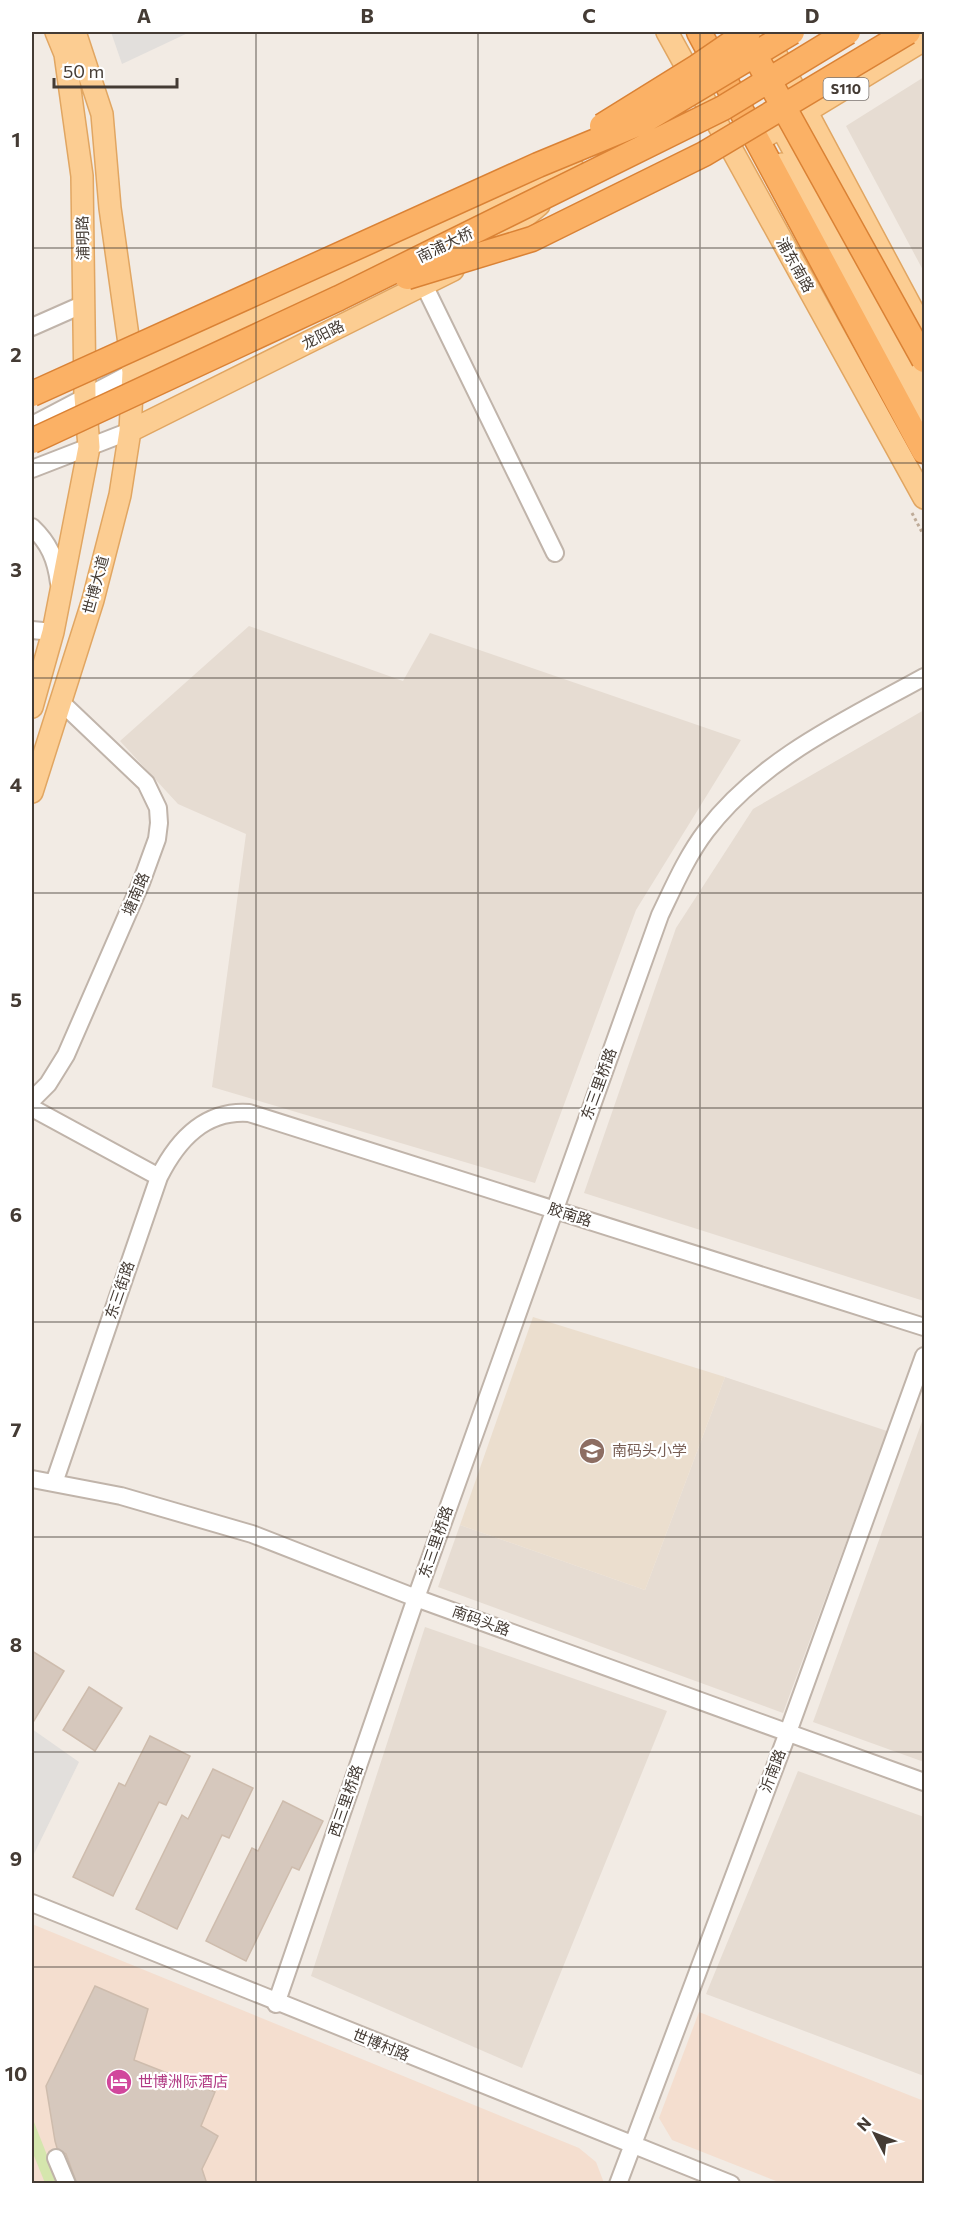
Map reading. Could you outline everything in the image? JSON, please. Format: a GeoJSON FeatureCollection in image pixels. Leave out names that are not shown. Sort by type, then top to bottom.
{"type":"FeatureCollection","features":[{"type":"Feature","properties":{"kind":"highway"},"geometry":{"type":"LineString","coordinates":[[699,32],[866,339],[924,452]]}},
{"type":"Feature","properties":{"kind":"highway"},"geometry":{"type":"LineString","coordinates":[[742,32],[924,360]]}},
{"type":"Feature","properties":{"kind":"highway"},"geometry":{"type":"LineString","coordinates":[[538,165],[697,67],[748,32]]}},
{"type":"Feature","properties":{"kind":"highway"},"geometry":{"type":"LineString","coordinates":[[32,394],[538,165],[642,122],[792,32]]}},
{"type":"Feature","properties":{"kind":"highway","name":"南浦大桥"},"geometry":{"type":"LineString","coordinates":[[32,441],[339,298],[723,108],[848,32]]}},
{"type":"Feature","properties":{"kind":"highway"},"geometry":{"type":"LineString","coordinates":[[339,298],[532,239],[704,154],[908,32]]}},
{"type":"Feature","properties":{"kind":"main road","name":"浦明路"},"geometry":{"type":"LineString","coordinates":[[57,32],[65,54],[82,176],[85,397],[89,447]]}},
{"type":"Feature","properties":{"kind":"main road","name":"浦明路"},"geometry":{"type":"LineString","coordinates":[[75,32],[102,114],[111,219],[133,372]]}},
{"type":"Feature","properties":{"kind":"main road","name":"浦东南路"},"geometry":{"type":"LineString","coordinates":[[667,32],[706,107],[924,498]]}},
{"type":"Feature","properties":{"kind":"main road"},"geometry":{"type":"LineString","coordinates":[[712,32],[773,131],[924,389]]}},
{"type":"Feature","properties":{"kind":"main road"},"geometry":{"type":"LineString","coordinates":[[729,32],[773,131],[924,419]]}},
{"type":"Feature","properties":{"kind":"main road"},"geometry":{"type":"LineString","coordinates":[[764,32],[924,331]]}},
{"type":"Feature","properties":{"kind":"main road","name":"S110"},"geometry":{"type":"LineString","coordinates":[[773,131],[806,114],[924,40]]}},
{"type":"Feature","properties":{"kind":"main road","name":"龙阳路"},"geometry":{"type":"LineString","coordinates":[[133,372],[275,303],[590,162],[706,107]]}},
{"type":"Feature","properties":{"kind":"main road","name":"龙阳路"},"geometry":{"type":"LineString","coordinates":[[130,432],[473,261],[590,162]]}},
{"type":"Feature","properties":{"kind":"main road","name":"世博大道"},"geometry":{"type":"LineString","coordinates":[[32,792],[62,703],[120,495],[130,432],[133,372]]}},
{"type":"Feature","properties":{"kind":"main road","name":"世博大道"},"geometry":{"type":"LineString","coordinates":[[32,706],[54,632],[89,447]]}},
{"type":"Feature","properties":{"kind":"street"},"geometry":{"type":"LineString","coordinates":[[424,285],[555,553]]}},
{"type":"Feature","properties":{"kind":"street"},"geometry":{"type":"LineString","coordinates":[[32,327],[84,304]]}},
{"type":"Feature","properties":{"kind":"street","name":"龙阳路"},"geometry":{"type":"LineString","coordinates":[[32,425],[133,372]]}},
{"type":"Feature","properties":{"kind":"street","name":"龙阳路"},"geometry":{"type":"LineString","coordinates":[[32,469],[130,432]]}},
{"type":"Feature","properties":{"kind":"street"},"geometry":{"type":"LineString","coordinates":[[32,526],[44,537],[55,558],[59,582],[54,632],[32,630]]}},
{"type":"Feature","properties":{"kind":"street","name":"东三里桥路"},"geometry":{"type":"LineString","coordinates":[[416,1598],[660,915],[684,866],[706,831],[765,771],[802,744],[924,677]]}},
{"type":"Feature","properties":{"kind":"street","name":"塘南路"},"geometry":{"type":"LineString","coordinates":[[32,1100],[48,1084],[66,1054],[141,883],[157,839],[159,823],[158,808],[146,783],[62,703]]}},
{"type":"Feature","properties":{"kind":"street"},"geometry":{"type":"LineString","coordinates":[[32,1108],[159,1177]]}},
{"type":"Feature","properties":{"kind":"street","name":"胶南路"},"geometry":{"type":"LineString","coordinates":[[214,1117],[232,1112],[249,1113],[924,1327]]}},
{"type":"Feature","properties":{"kind":"street","name":"东三街路"},"geometry":{"type":"LineString","coordinates":[[54,1483],[159,1177],[169,1157],[182,1141],[198,1126],[214,1117]]}},
{"type":"Feature","properties":{"kind":"street","name":"沂南路"},"geometry":{"type":"LineString","coordinates":[[618,2184],[787,1735],[924,1356]]}},
{"type":"Feature","properties":{"kind":"street","name":"南码头路"},"geometry":{"type":"LineString","coordinates":[[32,1479],[121,1496],[252,1534],[416,1598],[787,1735],[924,1782]]}},
{"type":"Feature","properties":{"kind":"street","name":"西三里桥路"},"geometry":{"type":"LineString","coordinates":[[276,2004],[416,1598]]}},
{"type":"Feature","properties":{"kind":"street","name":"世博村路"},"geometry":{"type":"LineString","coordinates":[[32,1903],[276,2004],[731,2184]]}},
{"type":"Feature","properties":{"kind":"street"},"geometry":{"type":"LineString","coordinates":[[56,2158],[67,2184]]}},
{"type":"Feature","properties":{"kind":"shaded area"},"geometry":{"type":"Polygon","coordinates":[[[111,32],[190,32],[122,64],[111,32]]]}},
{"type":"Feature","properties":{"kind":"shaded area"},"geometry":{"type":"Polygon","coordinates":[[[924,77],[924,272],[846,126],[924,77]]]}},
{"type":"Feature","properties":{"kind":"shaded area"},"geometry":{"type":"Polygon","coordinates":[[[249,626],[403,681],[430,633],[741,740],[636,910],[535,1183],[212,1087],[246,834],[178,804],[120,741],[249,626]]]}},
{"type":"Feature","properties":{"kind":"shaded area"},"geometry":{"type":"Polygon","coordinates":[[[924,710],[924,1301],[584,1193],[676,928],[753,809],[924,710]]]}},
{"type":"Feature","properties":{"kind":"shaded area","name":"南码头小学"},"geometry":{"type":"Polygon","coordinates":[[[533,1317],[725,1377],[645,1590],[460,1525],[533,1317]]]}},
{"type":"Feature","properties":{"kind":"shaded area"},"geometry":{"type":"Polygon","coordinates":[[[725,1377],[887,1431],[783,1713],[438,1587],[460,1525],[645,1590],[725,1377]]]}},
{"type":"Feature","properties":{"kind":"shaded area"},"geometry":{"type":"Polygon","coordinates":[[[924,1416],[924,1762],[813,1722],[924,1416]]]}},
{"type":"Feature","properties":{"kind":"shaded area"},"geometry":{"type":"Polygon","coordinates":[[[425,1627],[667,1711],[522,2068],[311,1976],[425,1627]]]}},
{"type":"Feature","properties":{"kind":"shaded area"},"geometry":{"type":"Polygon","coordinates":[[[32,1729],[79,1762],[32,1858],[32,1729]]]}},
{"type":"Feature","properties":{"kind":"shaded area"},"geometry":{"type":"Polygon","coordinates":[[[798,1771],[924,1817],[924,2076],[706,1994],[798,1771]]]}},
{"type":"Feature","properties":{"kind":"shaded area"},"geometry":{"type":"Polygon","coordinates":[[[32,1924],[579,2148],[596,2162],[604,2183],[32,2183],[32,1924]]]}},
{"type":"Feature","properties":{"kind":"shaded area"},"geometry":{"type":"Polygon","coordinates":[[[699,2012],[924,2101],[924,2183],[781,2183],[672,2140],[659,2118],[699,2012]]]}},
{"type":"Feature","properties":{"kind":"green space"},"geometry":{"type":"Polygon","coordinates":[[[32,2117],[58,2183],[45,2183],[32,2151],[32,2117]]]}},
{"type":"Feature","properties":{"kind":"building"},"geometry":{"type":"Polygon","coordinates":[[[32,1651],[64,1671],[32,1724],[32,1651]]]}},
{"type":"Feature","properties":{"kind":"building"},"geometry":{"type":"Polygon","coordinates":[[[89,1687],[122,1708],[95,1751],[63,1730],[89,1687]]]}},
{"type":"Feature","properties":{"kind":"building"},"geometry":{"type":"Polygon","coordinates":[[[150,1736],[190,1756],[166,1805],[159,1802],[113,1896],[73,1877],[119,1783],[125,1786],[150,1736]]]}},
{"type":"Feature","properties":{"kind":"building"},"geometry":{"type":"Polygon","coordinates":[[[213,1769],[253,1788],[229,1838],[222,1835],[177,1929],[136,1909],[182,1815],[188,1819],[213,1769]]]}},
{"type":"Feature","properties":{"kind":"building"},"geometry":{"type":"Polygon","coordinates":[[[283,1801],[323,1821],[299,1870],[292,1867],[246,1961],[206,1941],[252,1848],[258,1851],[283,1801]]]}},
{"type":"Feature","properties":{"kind":"building","name":"世博洲际酒店"},"geometry":{"type":"Polygon","coordinates":[[[95,1986],[148,2009],[134,2060],[215,2092],[201,2126],[218,2136],[202,2169],[207,2184],[77,2184],[66,2154],[57,2148],[46,2086],[95,1986]]]}},
{"type":"Feature","properties":{"kind":"place","name":"南码头小学"},"geometry":{"type":"Point","coordinates":[592,1451]}},
{"type":"Feature","properties":{"kind":"place","name":"世博洲际酒店"},"geometry":{"type":"Point","coordinates":[119,2082]}}]}
